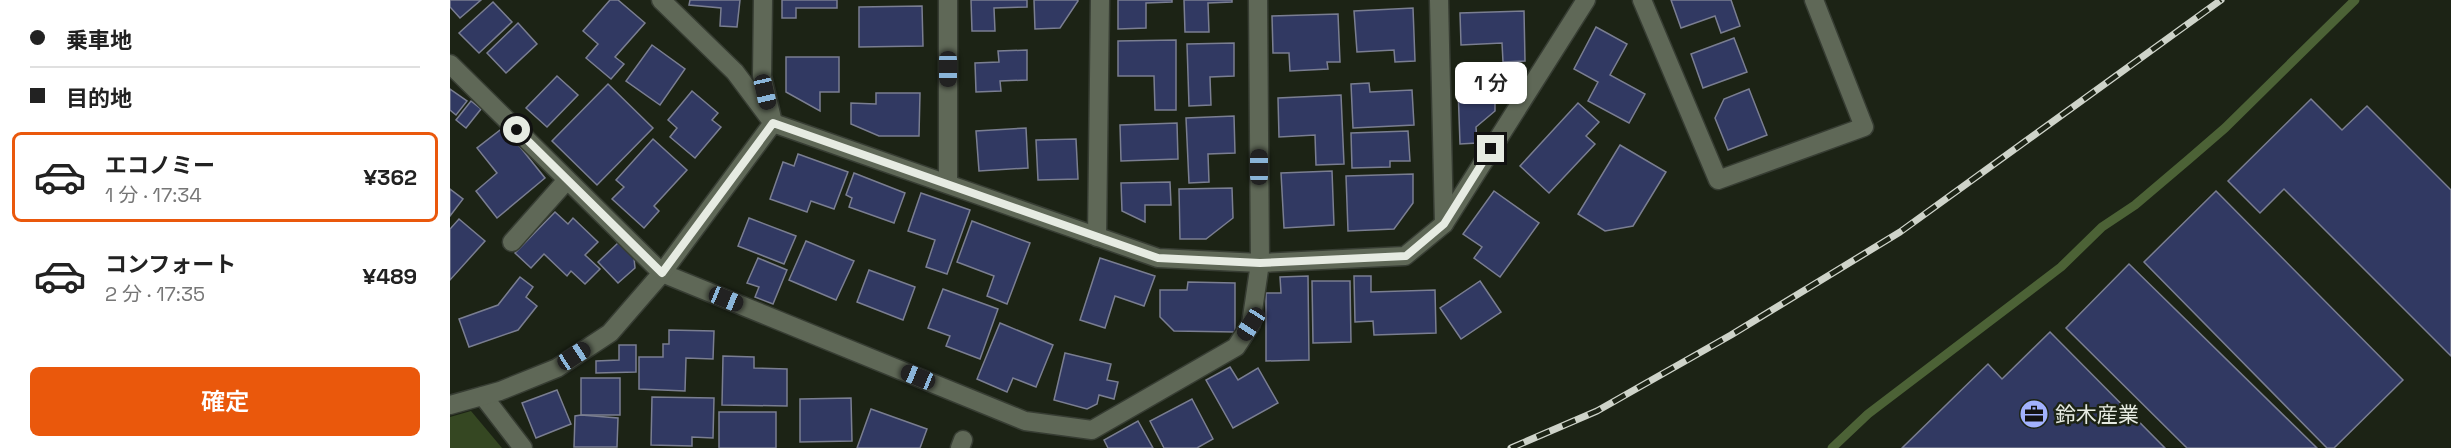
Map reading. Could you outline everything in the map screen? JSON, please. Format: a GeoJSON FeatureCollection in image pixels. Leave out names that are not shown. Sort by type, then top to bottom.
{"type":"FeatureCollection","features":[{"type":"Feature","properties":{"kind":"street"},"geometry":{"type":"LineString","coordinates":[[661,0],[735,72],[773,123],[1158,258],[1260,263],[1406,256],[1444,224],[1586,0]]}},
{"type":"Feature","properties":{"kind":"street"},"geometry":{"type":"LineString","coordinates":[[450,405],[483,396],[556,368],[610,333],[662,273],[773,123],[762,76],[763,0]]}},
{"type":"Feature","properties":{"kind":"street"},"geometry":{"type":"LineString","coordinates":[[948,0],[948,184]]}},
{"type":"Feature","properties":{"kind":"street"},"geometry":{"type":"LineString","coordinates":[[1097,237],[1100,0]]}},
{"type":"Feature","properties":{"kind":"street"},"geometry":{"type":"LineString","coordinates":[[450,64],[662,273],[1025,421],[1092,430],[1236,346],[1251,324],[1260,263],[1258,0]]}},
{"type":"Feature","properties":{"kind":"street"},"geometry":{"type":"LineString","coordinates":[[1438,0],[1444,224]]}},
{"type":"Feature","properties":{"kind":"street"},"geometry":{"type":"LineString","coordinates":[[1642,0],[1718,180],[1864,128],[1814,0]]}},
{"type":"Feature","properties":{"kind":"street"},"geometry":{"type":"LineString","coordinates":[[512,242],[567,180]]}},
{"type":"Feature","properties":{"kind":"street"},"geometry":{"type":"LineString","coordinates":[[483,396],[523,448]]}},
{"type":"Feature","properties":{"kind":"green space"},"geometry":{"type":"Polygon","coordinates":[[[471,411],[502,448],[450,448],[450,417],[471,411]]]}},
{"type":"Feature","properties":{"kind":"building"},"geometry":{"type":"Polygon","coordinates":[[[450,0],[481,0],[460,18],[450,7],[450,0]]]}},
{"type":"Feature","properties":{"kind":"building"},"geometry":{"type":"Polygon","coordinates":[[[610,0],[618,0],[645,23],[615,57],[624,64],[611,79],[586,58],[598,44],[583,31],[610,0]]]}},
{"type":"Feature","properties":{"kind":"building"},"geometry":{"type":"Polygon","coordinates":[[[690,0],[740,0],[737,27],[720,26],[721,8],[689,5],[690,0]]]}},
{"type":"Feature","properties":{"kind":"building"},"geometry":{"type":"Polygon","coordinates":[[[782,0],[837,0],[837,8],[796,8],[796,18],[782,18],[782,0]]]}},
{"type":"Feature","properties":{"kind":"building"},"geometry":{"type":"Polygon","coordinates":[[[971,0],[1027,0],[1027,7],[994,8],[995,31],[972,31],[971,0]]]}},
{"type":"Feature","properties":{"kind":"building"},"geometry":{"type":"Polygon","coordinates":[[[1034,0],[1078,1],[1060,28],[1035,29],[1034,0]]]}},
{"type":"Feature","properties":{"kind":"building"},"geometry":{"type":"Polygon","coordinates":[[[1118,0],[1172,0],[1172,2],[1146,3],[1146,28],[1118,29],[1118,0]]]}},
{"type":"Feature","properties":{"kind":"building"},"geometry":{"type":"Polygon","coordinates":[[[1184,0],[1232,0],[1232,2],[1208,3],[1209,32],[1185,32],[1184,0]]]}},
{"type":"Feature","properties":{"kind":"building"},"geometry":{"type":"Polygon","coordinates":[[[1671,0],[1731,0],[1740,26],[1721,33],[1715,16],[1681,28],[1671,0]]]}},
{"type":"Feature","properties":{"kind":"building"},"geometry":{"type":"Polygon","coordinates":[[[493,2],[512,22],[479,53],[459,33],[493,2]]]}},
{"type":"Feature","properties":{"kind":"building"},"geometry":{"type":"Polygon","coordinates":[[[922,6],[923,46],[859,47],[859,7],[922,6]]]}},
{"type":"Feature","properties":{"kind":"building"},"geometry":{"type":"Polygon","coordinates":[[[1413,8],[1415,61],[1395,62],[1394,50],[1357,52],[1354,11],[1413,8]]]}},
{"type":"Feature","properties":{"kind":"building"},"geometry":{"type":"Polygon","coordinates":[[[1524,11],[1525,61],[1503,62],[1502,43],[1461,45],[1460,13],[1524,11]]]}},
{"type":"Feature","properties":{"kind":"building"},"geometry":{"type":"Polygon","coordinates":[[[1338,14],[1340,62],[1327,62],[1328,69],[1290,71],[1289,53],[1273,53],[1272,16],[1338,14]]]}},
{"type":"Feature","properties":{"kind":"building"},"geometry":{"type":"Polygon","coordinates":[[[518,23],[537,44],[506,73],[487,53],[518,23]]]}},
{"type":"Feature","properties":{"kind":"building"},"geometry":{"type":"Polygon","coordinates":[[[1596,27],[1627,44],[1610,75],[1645,94],[1629,123],[1588,101],[1598,82],[1574,69],[1596,27]]]}},
{"type":"Feature","properties":{"kind":"building"},"geometry":{"type":"Polygon","coordinates":[[[1734,38],[1747,72],[1703,88],[1691,54],[1734,38]]]}},
{"type":"Feature","properties":{"kind":"building"},"geometry":{"type":"Polygon","coordinates":[[[1176,40],[1176,110],[1155,110],[1154,76],[1118,76],[1118,41],[1176,40]]]}},
{"type":"Feature","properties":{"kind":"building"},"geometry":{"type":"Polygon","coordinates":[[[1234,43],[1234,76],[1210,77],[1211,105],[1189,106],[1187,44],[1234,43]]]}},
{"type":"Feature","properties":{"kind":"building"},"geometry":{"type":"Polygon","coordinates":[[[652,45],[685,69],[660,105],[626,81],[652,45]]]}},
{"type":"Feature","properties":{"kind":"building"},"geometry":{"type":"Polygon","coordinates":[[[1027,50],[1027,80],[1000,81],[1001,91],[976,92],[975,63],[999,62],[998,51],[1027,50]]]}},
{"type":"Feature","properties":{"kind":"building"},"geometry":{"type":"Polygon","coordinates":[[[786,57],[839,57],[839,92],[820,92],[820,111],[786,92],[786,57]]]}},
{"type":"Feature","properties":{"kind":"building"},"geometry":{"type":"Polygon","coordinates":[[[557,76],[578,95],[547,127],[526,108],[557,76]]]}},
{"type":"Feature","properties":{"kind":"building"},"geometry":{"type":"Polygon","coordinates":[[[1369,83],[1370,92],[1412,90],[1414,125],[1353,128],[1351,84],[1369,83]]]}},
{"type":"Feature","properties":{"kind":"building"},"geometry":{"type":"Polygon","coordinates":[[[608,84],[653,128],[597,185],[552,141],[608,84]]]}},
{"type":"Feature","properties":{"kind":"building"},"geometry":{"type":"Polygon","coordinates":[[[1495,85],[1495,111],[1476,127],[1477,143],[1460,144],[1458,87],[1495,85]]]}},
{"type":"Feature","properties":{"kind":"building"},"geometry":{"type":"Polygon","coordinates":[[[450,89],[467,101],[456,115],[450,110],[450,89]]]}},
{"type":"Feature","properties":{"kind":"building"},"geometry":{"type":"Polygon","coordinates":[[[1749,89],[1767,135],[1728,150],[1715,118],[1724,99],[1749,89]]]}},
{"type":"Feature","properties":{"kind":"building"},"geometry":{"type":"Polygon","coordinates":[[[692,91],[718,113],[712,120],[721,127],[695,158],[670,137],[677,128],[668,120],[692,91]]]}},
{"type":"Feature","properties":{"kind":"building"},"geometry":{"type":"Polygon","coordinates":[[[876,93],[920,93],[919,136],[879,136],[851,124],[851,103],[876,104],[876,93]]]}},
{"type":"Feature","properties":{"kind":"building"},"geometry":{"type":"Polygon","coordinates":[[[1341,95],[1344,164],[1316,165],[1315,135],[1279,137],[1278,98],[1341,95]]]}},
{"type":"Feature","properties":{"kind":"building"},"geometry":{"type":"Polygon","coordinates":[[[2311,99],[2342,130],[2367,106],[2451,190],[2451,356],[2284,189],[2260,213],[2228,181],[2311,99]]]}},
{"type":"Feature","properties":{"kind":"building"},"geometry":{"type":"Polygon","coordinates":[[[471,101],[481,109],[466,128],[456,120],[471,101]]]}},
{"type":"Feature","properties":{"kind":"building"},"geometry":{"type":"Polygon","coordinates":[[[1578,103],[1599,122],[1586,136],[1595,144],[1549,193],[1520,166],[1578,103]]]}},
{"type":"Feature","properties":{"kind":"building"},"geometry":{"type":"Polygon","coordinates":[[[1234,116],[1235,153],[1208,154],[1209,182],[1189,183],[1186,118],[1234,116]]]}},
{"type":"Feature","properties":{"kind":"building"},"geometry":{"type":"Polygon","coordinates":[[[1177,123],[1178,159],[1121,161],[1120,125],[1177,123]]]}},
{"type":"Feature","properties":{"kind":"building"},"geometry":{"type":"Polygon","coordinates":[[[504,127],[545,178],[497,218],[476,191],[497,173],[477,148],[504,127]]]}},
{"type":"Feature","properties":{"kind":"building"},"geometry":{"type":"Polygon","coordinates":[[[1026,128],[1028,168],[979,171],[976,131],[1026,128]]]}},
{"type":"Feature","properties":{"kind":"building"},"geometry":{"type":"Polygon","coordinates":[[[1408,131],[1410,161],[1390,161],[1390,167],[1352,168],[1351,133],[1408,131]]]}},
{"type":"Feature","properties":{"kind":"building"},"geometry":{"type":"Polygon","coordinates":[[[653,139],[687,170],[654,206],[659,211],[644,228],[612,199],[624,187],[616,180],[653,139]]]}},
{"type":"Feature","properties":{"kind":"building"},"geometry":{"type":"Polygon","coordinates":[[[1076,139],[1078,179],[1038,180],[1036,140],[1076,139]]]}},
{"type":"Feature","properties":{"kind":"building"},"geometry":{"type":"Polygon","coordinates":[[[1620,145],[1666,172],[1633,226],[1605,231],[1578,214],[1620,145]]]}},
{"type":"Feature","properties":{"kind":"building"},"geometry":{"type":"Polygon","coordinates":[[[798,154],[848,172],[834,209],[811,201],[807,212],[770,199],[783,162],[794,166],[798,154]]]}},
{"type":"Feature","properties":{"kind":"building"},"geometry":{"type":"Polygon","coordinates":[[[1332,171],[1334,225],[1284,228],[1281,173],[1332,171]]]}},
{"type":"Feature","properties":{"kind":"building"},"geometry":{"type":"Polygon","coordinates":[[[854,173],[905,193],[894,223],[849,207],[852,198],[846,195],[854,173]]]}},
{"type":"Feature","properties":{"kind":"building"},"geometry":{"type":"Polygon","coordinates":[[[1413,174],[1413,203],[1394,229],[1348,231],[1346,176],[1413,174]]]}},
{"type":"Feature","properties":{"kind":"building"},"geometry":{"type":"Polygon","coordinates":[[[1170,182],[1171,205],[1145,205],[1145,222],[1122,211],[1121,183],[1170,182]]]}},
{"type":"Feature","properties":{"kind":"building"},"geometry":{"type":"Polygon","coordinates":[[[1232,188],[1233,218],[1206,239],[1180,239],[1179,189],[1232,188]]]}},
{"type":"Feature","properties":{"kind":"building"},"geometry":{"type":"Polygon","coordinates":[[[450,189],[463,199],[450,216],[450,189]]]}},
{"type":"Feature","properties":{"kind":"building"},"geometry":{"type":"Polygon","coordinates":[[[1494,191],[1539,223],[1500,277],[1474,258],[1482,247],[1463,234],[1494,191]]]}},
{"type":"Feature","properties":{"kind":"building"},"geometry":{"type":"Polygon","coordinates":[[[2216,191],[2403,380],[2334,448],[2327,448],[2144,262],[2216,191]]]}},
{"type":"Feature","properties":{"kind":"building"},"geometry":{"type":"Polygon","coordinates":[[[921,193],[970,210],[947,274],[926,267],[935,240],[908,231],[921,193]]]}},
{"type":"Feature","properties":{"kind":"building"},"geometry":{"type":"Polygon","coordinates":[[[555,212],[568,224],[573,218],[598,242],[585,255],[600,269],[585,284],[571,271],[567,276],[544,254],[531,268],[515,253],[555,212]]]}},
{"type":"Feature","properties":{"kind":"building"},"geometry":{"type":"Polygon","coordinates":[[[749,218],[796,236],[784,264],[738,246],[749,218]]]}},
{"type":"Feature","properties":{"kind":"building"},"geometry":{"type":"Polygon","coordinates":[[[459,219],[485,241],[450,280],[450,229],[459,219]]]}},
{"type":"Feature","properties":{"kind":"building"},"geometry":{"type":"Polygon","coordinates":[[[972,221],[1030,243],[1007,304],[987,296],[994,276],[957,262],[972,221]]]}},
{"type":"Feature","properties":{"kind":"building"},"geometry":{"type":"Polygon","coordinates":[[[806,241],[854,261],[836,300],[789,280],[806,241]]]}},
{"type":"Feature","properties":{"kind":"building"},"geometry":{"type":"Polygon","coordinates":[[[619,242],[634,258],[635,268],[618,283],[598,262],[619,242]]]}},
{"type":"Feature","properties":{"kind":"building"},"geometry":{"type":"Polygon","coordinates":[[[758,258],[787,270],[773,304],[755,297],[759,287],[747,283],[758,258]]]}},
{"type":"Feature","properties":{"kind":"building"},"geometry":{"type":"Polygon","coordinates":[[[1100,258],[1155,276],[1144,306],[1115,296],[1105,328],[1080,320],[1100,258]]]}},
{"type":"Feature","properties":{"kind":"building"},"geometry":{"type":"Polygon","coordinates":[[[2129,264],[2317,448],[2187,448],[2066,328],[2129,264]]]}},
{"type":"Feature","properties":{"kind":"building"},"geometry":{"type":"Polygon","coordinates":[[[869,270],[915,287],[903,320],[857,302],[869,270]]]}},
{"type":"Feature","properties":{"kind":"building"},"geometry":{"type":"Polygon","coordinates":[[[1308,276],[1309,360],[1266,361],[1266,293],[1281,293],[1280,277],[1308,276]]]}},
{"type":"Feature","properties":{"kind":"building"},"geometry":{"type":"Polygon","coordinates":[[[1354,276],[1371,276],[1371,292],[1435,290],[1436,333],[1374,335],[1373,321],[1355,322],[1354,276]]]}},
{"type":"Feature","properties":{"kind":"building"},"geometry":{"type":"Polygon","coordinates":[[[520,277],[533,287],[526,297],[537,306],[518,330],[469,347],[459,319],[498,305],[520,277]]]}},
{"type":"Feature","properties":{"kind":"building"},"geometry":{"type":"Polygon","coordinates":[[[1312,281],[1350,281],[1351,342],[1313,343],[1312,281]]]}},
{"type":"Feature","properties":{"kind":"building"},"geometry":{"type":"Polygon","coordinates":[[[1480,281],[1501,312],[1461,339],[1440,308],[1480,281]]]}},
{"type":"Feature","properties":{"kind":"building"},"geometry":{"type":"Polygon","coordinates":[[[1188,282],[1235,283],[1235,332],[1174,331],[1160,317],[1160,290],[1187,290],[1188,282]]]}},
{"type":"Feature","properties":{"kind":"building"},"geometry":{"type":"Polygon","coordinates":[[[943,289],[998,309],[980,359],[946,346],[950,336],[928,328],[943,289]]]}},
{"type":"Feature","properties":{"kind":"building"},"geometry":{"type":"Polygon","coordinates":[[[1000,323],[1053,345],[1036,387],[1013,378],[1007,392],[977,379],[1000,323]]]}},
{"type":"Feature","properties":{"kind":"building"},"geometry":{"type":"Polygon","coordinates":[[[669,330],[714,331],[713,359],[686,358],[685,391],[639,389],[639,357],[663,357],[663,344],[669,344],[669,330]]]}},
{"type":"Feature","properties":{"kind":"building","name":"鈴木産業"},"geometry":{"type":"Polygon","coordinates":[[[2050,332],[2165,448],[1902,448],[1988,364],[2002,379],[2050,332]]]}},
{"type":"Feature","properties":{"kind":"building"},"geometry":{"type":"Polygon","coordinates":[[[619,345],[636,345],[636,372],[596,373],[596,361],[619,360],[619,345]]]}},
{"type":"Feature","properties":{"kind":"building"},"geometry":{"type":"Polygon","coordinates":[[[1065,353],[1111,364],[1107,380],[1118,382],[1114,399],[1099,395],[1097,404],[1087,409],[1054,400],[1065,353]]]}},
{"type":"Feature","properties":{"kind":"building"},"geometry":{"type":"Polygon","coordinates":[[[723,356],[754,357],[754,368],[787,369],[787,406],[722,405],[723,356]]]}},
{"type":"Feature","properties":{"kind":"building"},"geometry":{"type":"Polygon","coordinates":[[[1230,367],[1238,380],[1258,368],[1278,403],[1233,428],[1206,380],[1230,367]]]}},
{"type":"Feature","properties":{"kind":"building"},"geometry":{"type":"Polygon","coordinates":[[[581,378],[620,378],[620,415],[581,415],[581,378]]]}},
{"type":"Feature","properties":{"kind":"building"},"geometry":{"type":"Polygon","coordinates":[[[557,390],[571,424],[536,438],[522,403],[557,390]]]}},
{"type":"Feature","properties":{"kind":"building"},"geometry":{"type":"Polygon","coordinates":[[[652,397],[714,398],[713,438],[692,437],[692,446],[651,445],[652,397]]]}},
{"type":"Feature","properties":{"kind":"building"},"geometry":{"type":"Polygon","coordinates":[[[851,398],[852,441],[800,442],[800,399],[851,398]]]}},
{"type":"Feature","properties":{"kind":"building"},"geometry":{"type":"Polygon","coordinates":[[[1192,399],[1213,439],[1197,448],[1164,448],[1150,421],[1192,399]]]}},
{"type":"Feature","properties":{"kind":"building"},"geometry":{"type":"Polygon","coordinates":[[[871,409],[927,429],[920,448],[857,448],[871,409]]]}},
{"type":"Feature","properties":{"kind":"building"},"geometry":{"type":"Polygon","coordinates":[[[719,412],[776,412],[776,448],[719,448],[719,412]]]}},
{"type":"Feature","properties":{"kind":"building"},"geometry":{"type":"Polygon","coordinates":[[[575,416],[618,418],[617,447],[574,447],[575,416]]]}},
{"type":"Feature","properties":{"kind":"building"},"geometry":{"type":"Polygon","coordinates":[[[1138,421],[1153,448],[1108,448],[1104,440],[1138,421]]]}},
{"type":"Feature","properties":{"kind":"waterway"},"geometry":{"type":"LineString","coordinates":[[1832,448],[1868,414],[2061,267],[2102,227],[2135,205],[2188,160],[2225,128],[2355,0]]}},
{"type":"Feature","properties":{"kind":"railway"},"geometry":{"type":"LineString","coordinates":[[1511,448],[1597,411],[1731,335],[1900,232],[2221,0]]}},
{"type":"Feature","properties":{"kind":"place","name":"鈴木産業"},"geometry":{"type":"Point","coordinates":[2034,414]}},
{"type":"Feature","properties":{"kind":"route"},"geometry":{"type":"LineString","coordinates":[[517,130],[662,273],[773,123],[1158,258],[1260,263],[1406,256],[1444,224],[1491,149]]}}]}
